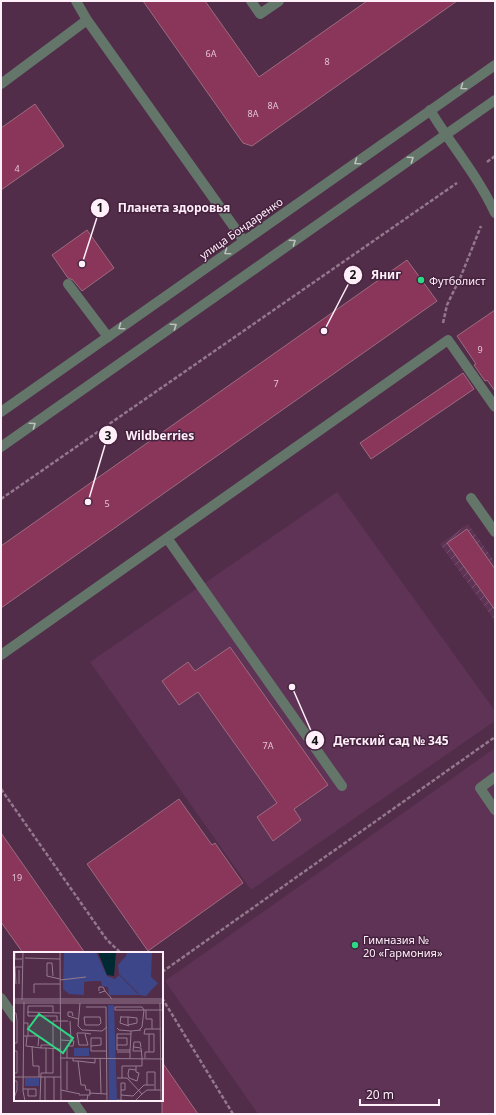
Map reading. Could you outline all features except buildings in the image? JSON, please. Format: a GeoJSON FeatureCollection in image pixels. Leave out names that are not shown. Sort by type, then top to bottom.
{"type":"FeatureCollection","features":[{"type":"Feature","properties":{"kind":"street"},"geometry":{"type":"LineString","coordinates":[[76,1],[87,20],[244,240]]}},
{"type":"Feature","properties":{"kind":"street"},"geometry":{"type":"LineString","coordinates":[[251,1],[260,14],[279,1]]}},
{"type":"Feature","properties":{"kind":"street"},"geometry":{"type":"LineString","coordinates":[[1,84],[87,20]]}},
{"type":"Feature","properties":{"kind":"street","name":"улица Бондаренко"},"geometry":{"type":"LineString","coordinates":[[1,412],[495,65]]}},
{"type":"Feature","properties":{"kind":"street"},"geometry":{"type":"LineString","coordinates":[[1,447],[495,100]]}},
{"type":"Feature","properties":{"kind":"street"},"geometry":{"type":"LineString","coordinates":[[430,110],[472,173],[495,213]]}},
{"type":"Feature","properties":{"kind":"street"},"geometry":{"type":"LineString","coordinates":[[68,284],[108,337]]}},
{"type":"Feature","properties":{"kind":"street"},"geometry":{"type":"LineString","coordinates":[[1,655],[448,340],[495,407]]}},
{"type":"Feature","properties":{"kind":"street"},"geometry":{"type":"LineString","coordinates":[[471,498],[495,532]]}},
{"type":"Feature","properties":{"kind":"street"},"geometry":{"type":"LineString","coordinates":[[167,538],[342,786]]}},
{"type":"Feature","properties":{"kind":"street"},"geometry":{"type":"LineString","coordinates":[[495,777],[480,788],[495,810]]}},
{"type":"Feature","properties":{"kind":"street"},"geometry":{"type":"LineString","coordinates":[[1,998],[14,1017]]}},
{"type":"Feature","properties":{"kind":"street"},"geometry":{"type":"LineString","coordinates":[[73,1101],[82,1114]]}},
{"type":"Feature","properties":{"kind":"path"},"geometry":{"type":"LineString","coordinates":[[1,499],[495,156]]}},
{"type":"Feature","properties":{"kind":"path"},"geometry":{"type":"LineString","coordinates":[[436,349],[447,305],[461,276],[490,203]]}},
{"type":"Feature","properties":{"kind":"path"},"geometry":{"type":"LineString","coordinates":[[163,971],[495,738]]}},
{"type":"Feature","properties":{"kind":"path"},"geometry":{"type":"LineString","coordinates":[[1,789],[107,940],[120,952]]}},
{"type":"Feature","properties":{"kind":"path"},"geometry":{"type":"LineString","coordinates":[[163,1000],[233,1114]]}},
{"type":"Feature","properties":{"kind":"shaded area"},"geometry":{"type":"Polygon","coordinates":[[[337,492],[495,711],[495,721],[251,890],[90,662],[337,492]]]}},
{"type":"Feature","properties":{"kind":"shaded area"},"geometry":{"type":"Polygon","coordinates":[[[468,524],[495,562],[495,621],[440,544],[468,524]]]}},
{"type":"Feature","properties":{"kind":"shaded area","name":"Гимназия № 20 «Гармония»"},"geometry":{"type":"Polygon","coordinates":[[[495,748],[495,1114],[258,1114],[165,981],[495,748]]]}},
{"type":"Feature","properties":{"kind":"place","name":"Планета здоровья"},"geometry":{"type":"Point","coordinates":[82,264]}},
{"type":"Feature","properties":{"kind":"place","name":"Футболист"},"geometry":{"type":"Point","coordinates":[421,280]}},
{"type":"Feature","properties":{"kind":"place","name":"Яниг"},"geometry":{"type":"Point","coordinates":[324,331]}},
{"type":"Feature","properties":{"kind":"place","name":"Wildberries"},"geometry":{"type":"Point","coordinates":[88,502]}},
{"type":"Feature","properties":{"kind":"place","name":"Детский сад № 345"},"geometry":{"type":"Point","coordinates":[292,687]}},
{"type":"Feature","properties":{"kind":"place","name":"Гимназия № 20 «Гармония»"},"geometry":{"type":"Point","coordinates":[355,945]}}]}
